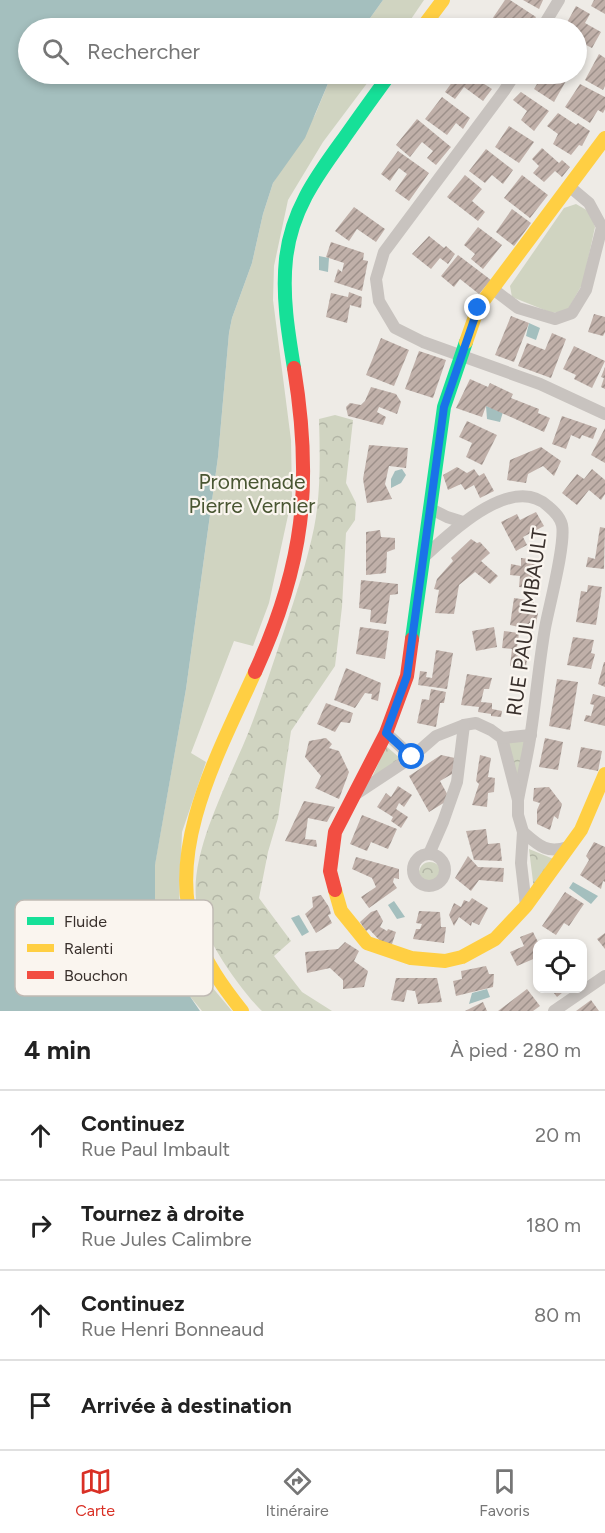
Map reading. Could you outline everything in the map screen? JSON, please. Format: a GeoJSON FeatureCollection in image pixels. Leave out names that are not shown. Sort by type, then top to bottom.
{"type":"FeatureCollection","features":[{"type":"Feature","properties":{"kind":"street"},"geometry":{"type":"LineString","coordinates":[[430,18],[443,0]]}},
{"type":"Feature","properties":{"kind":"street"},"geometry":{"type":"LineString","coordinates":[[548,18],[559,0]]}},
{"type":"Feature","properties":{"kind":"street"},"geometry":{"type":"LineString","coordinates":[[186,900],[185,871],[201,799],[237,709],[262,658],[282,609],[301,522],[304,484],[302,429],[285,298],[289,244],[296,216],[308,191],[383,84]]}},
{"type":"Feature","properties":{"kind":"street"},"geometry":{"type":"LineString","coordinates":[[509,84],[384,252],[376,279],[379,302],[395,328],[423,342],[540,384],[605,414]]}},
{"type":"Feature","properties":{"kind":"street"},"geometry":{"type":"LineString","coordinates":[[605,138],[478,308],[461,356],[444,407],[407,676],[386,733],[335,832],[330,871],[340,911],[367,943],[411,958],[445,961],[462,957],[495,939],[526,906],[581,831],[605,774]]}},
{"type":"Feature","properties":{"kind":"street"},"geometry":{"type":"LineString","coordinates":[[493,289],[518,308],[555,319],[572,314],[586,290],[602,227],[589,203],[570,187]]}},
{"type":"Feature","properties":{"kind":"street","name":"RUE PAUL IMBAULT"},"geometry":{"type":"LineString","coordinates":[[425,556],[463,522],[495,502],[527,496],[541,499],[559,516],[562,526],[531,735],[518,800],[518,815],[523,832],[521,863],[526,906]]}},
{"type":"Feature","properties":{"kind":"street"},"geometry":{"type":"LineString","coordinates":[[431,509],[463,522]]}},
{"type":"Feature","properties":{"kind":"street","name":"RUE PAUL IMBAULT"},"geometry":{"type":"LineString","coordinates":[[464,725],[476,723],[502,738],[518,800]]}},
{"type":"Feature","properties":{"kind":"street"},"geometry":{"type":"LineString","coordinates":[[356,794],[412,757],[436,736],[464,725],[457,782],[429,854]]}},
{"type":"Feature","properties":{"kind":"street"},"geometry":{"type":"LineString","coordinates":[[386,733],[412,757]]}},
{"type":"Feature","properties":{"kind":"street","name":"RUE PAUL IMBAULT"},"geometry":{"type":"LineString","coordinates":[[502,738],[531,735]]}},
{"type":"Feature","properties":{"kind":"street"},"geometry":{"type":"LineString","coordinates":[[523,832],[540,847],[556,851],[568,847]]}},
{"type":"Feature","properties":{"kind":"street"},"geometry":{"type":"LineString","coordinates":[[213,970],[242,1011]]}},
{"type":"Feature","properties":{"kind":"street"},"geometry":{"type":"LineString","coordinates":[[554,1011],[605,976]]}},
{"type":"Feature","properties":{"kind":"street"},"geometry":{"type":"LineString","coordinates":[[225,990],[253,1011]]}},
{"type":"Feature","properties":{"kind":"green space"},"geometry":{"type":"Polygon","coordinates":[[[383,0],[424,0],[412,18],[370,18],[383,0]]]}},
{"type":"Feature","properties":{"kind":"green space","name":"Promenade Pierre Vernier"},"geometry":{"type":"Polygon","coordinates":[[[328,84],[366,84],[323,142],[288,200],[274,266],[273,300],[291,440],[292,497],[269,603],[253,646],[234,641],[191,753],[206,762],[182,832],[179,900],[155,900],[155,864],[186,689],[218,457],[232,318],[252,263],[263,214],[273,183],[315,115],[328,84]]]}},
{"type":"Feature","properties":{"kind":"green space"},"geometry":{"type":"Polygon","coordinates":[[[576,204],[590,212],[595,227],[583,283],[567,311],[552,313],[512,297],[510,286],[564,208],[576,204]]]}},
{"type":"Feature","properties":{"kind":"green space"},"geometry":{"type":"Polygon","coordinates":[[[335,415],[353,420],[346,483],[356,503],[355,520],[346,533],[342,607],[335,666],[291,731],[278,818],[268,852],[259,898],[291,941],[274,956],[302,992],[332,1011],[262,1011],[232,975],[213,945],[213,900],[196,900],[196,879],[213,814],[254,719],[308,553],[318,501],[319,419],[335,415]]]}},
{"type":"Feature","properties":{"kind":"green space"},"geometry":{"type":"Polygon","coordinates":[[[529,738],[518,792],[505,741],[529,738]]]}},
{"type":"Feature","properties":{"kind":"green space"},"geometry":{"type":"Polygon","coordinates":[[[386,746],[401,759],[371,780],[386,746]]]}},
{"type":"Feature","properties":{"kind":"green space"},"geometry":{"type":"Polygon","coordinates":[[[529,849],[556,860],[534,890],[529,849]]]}},
{"type":"Feature","properties":{"kind":"green space"},"geometry":{"type":"Polygon","coordinates":[[[430,862],[438,865],[441,873],[438,881],[430,884],[422,881],[419,873],[422,865],[430,862]]]}},
{"type":"Feature","properties":{"kind":"green space","name":"Promenade Pierre Vernier"},"geometry":{"type":"Polygon","coordinates":[[[213,988],[232,1011],[202,1011],[190,996],[213,996],[213,988]]]}},
{"type":"Feature","properties":{"kind":"water"},"geometry":{"type":"Polygon","coordinates":[[[0,0],[383,0],[370,18],[18,18],[18,84],[328,84],[305,138],[273,183],[263,214],[252,263],[232,318],[218,457],[186,689],[155,865],[155,900],[15,900],[15,996],[190,996],[200,1011],[0,1011],[0,0]]]}},
{"type":"Feature","properties":{"kind":"water"},"geometry":{"type":"Polygon","coordinates":[[[319,256],[329,258],[328,272],[319,270],[319,256]]]}},
{"type":"Feature","properties":{"kind":"water"},"geometry":{"type":"Polygon","coordinates":[[[529,323],[540,328],[536,340],[526,336],[529,323]]]}},
{"type":"Feature","properties":{"kind":"water"},"geometry":{"type":"Polygon","coordinates":[[[486,406],[503,412],[500,422],[487,419],[486,406]]]}},
{"type":"Feature","properties":{"kind":"water"},"geometry":{"type":"Polygon","coordinates":[[[402,469],[406,475],[401,483],[391,488],[391,479],[395,471],[402,469]]]}},
{"type":"Feature","properties":{"kind":"water"},"geometry":{"type":"Polygon","coordinates":[[[573,882],[598,896],[591,904],[569,888],[573,882]]]}},
{"type":"Feature","properties":{"kind":"water"},"geometry":{"type":"Polygon","coordinates":[[[394,901],[405,917],[397,919],[388,905],[394,901]]]}},
{"type":"Feature","properties":{"kind":"water"},"geometry":{"type":"Polygon","coordinates":[[[299,915],[309,932],[302,936],[291,918],[299,915]]]}},
{"type":"Feature","properties":{"kind":"water"},"geometry":{"type":"Polygon","coordinates":[[[487,989],[490,997],[469,1004],[472,993],[487,989]]]}},
{"type":"Feature","properties":{"kind":"building"},"geometry":{"type":"Polygon","coordinates":[[[505,0],[510,0],[536,17],[535,18],[493,18],[505,0]]]}},
{"type":"Feature","properties":{"kind":"building"},"geometry":{"type":"Polygon","coordinates":[[[523,0],[543,0],[539,9],[523,0]]]}},
{"type":"Feature","properties":{"kind":"building"},"geometry":{"type":"Polygon","coordinates":[[[594,0],[605,0],[605,14],[591,6],[594,0]]]}},
{"type":"Feature","properties":{"kind":"building"},"geometry":{"type":"Polygon","coordinates":[[[576,6],[590,14],[587,19],[569,18],[576,6]]]}},
{"type":"Feature","properties":{"kind":"building"},"geometry":{"type":"Polygon","coordinates":[[[587,24],[601,32],[592,48],[587,46],[587,24]]]}},
{"type":"Feature","properties":{"kind":"building"},"geometry":{"type":"Polygon","coordinates":[[[599,54],[605,58],[603,90],[587,81],[587,76],[599,54]]]}},
{"type":"Feature","properties":{"kind":"building"},"geometry":{"type":"Polygon","coordinates":[[[451,84],[484,84],[492,89],[483,101],[464,87],[455,99],[445,92],[451,84]]]}},
{"type":"Feature","properties":{"kind":"building"},"geometry":{"type":"Polygon","coordinates":[[[537,84],[564,84],[554,102],[534,89],[537,84]]]}},
{"type":"Feature","properties":{"kind":"building"},"geometry":{"type":"Polygon","coordinates":[[[580,84],[605,97],[603,113],[598,110],[590,123],[565,107],[580,84]]]}},
{"type":"Feature","properties":{"kind":"building"},"geometry":{"type":"Polygon","coordinates":[[[521,92],[549,111],[534,131],[521,120],[527,111],[513,100],[521,92]]]}},
{"type":"Feature","properties":{"kind":"building"},"geometry":{"type":"Polygon","coordinates":[[[442,97],[470,118],[463,129],[456,123],[447,135],[425,119],[442,97]]]}},
{"type":"Feature","properties":{"kind":"building"},"geometry":{"type":"Polygon","coordinates":[[[558,113],[590,131],[582,146],[579,145],[571,155],[553,144],[558,134],[547,126],[558,113]]]}},
{"type":"Feature","properties":{"kind":"building"},"geometry":{"type":"Polygon","coordinates":[[[417,119],[451,147],[436,165],[427,158],[433,151],[422,142],[410,157],[396,145],[417,119]]]}},
{"type":"Feature","properties":{"kind":"building"},"geometry":{"type":"Polygon","coordinates":[[[509,126],[534,142],[519,163],[495,147],[509,126]]]}},
{"type":"Feature","properties":{"kind":"building"},"geometry":{"type":"Polygon","coordinates":[[[542,148],[559,163],[562,160],[570,167],[562,177],[555,171],[544,182],[533,173],[539,166],[532,159],[542,148]]]}},
{"type":"Feature","properties":{"kind":"building"},"geometry":{"type":"Polygon","coordinates":[[[486,149],[513,170],[503,184],[492,175],[485,183],[469,171],[486,149]]]}},
{"type":"Feature","properties":{"kind":"building"},"geometry":{"type":"Polygon","coordinates":[[[398,151],[429,173],[409,201],[395,191],[407,174],[399,168],[390,181],[381,174],[398,151]]]}},
{"type":"Feature","properties":{"kind":"building"},"geometry":{"type":"Polygon","coordinates":[[[465,175],[482,189],[472,201],[485,212],[478,221],[447,197],[465,175]]]}},
{"type":"Feature","properties":{"kind":"building"},"geometry":{"type":"Polygon","coordinates":[[[522,175],[548,195],[530,218],[504,198],[522,175]]]}},
{"type":"Feature","properties":{"kind":"building"},"geometry":{"type":"Polygon","coordinates":[[[354,207],[385,229],[376,242],[357,229],[349,241],[335,231],[354,207]]]}},
{"type":"Feature","properties":{"kind":"building"},"geometry":{"type":"Polygon","coordinates":[[[512,209],[531,223],[514,246],[496,232],[512,209]]]}},
{"type":"Feature","properties":{"kind":"building"},"geometry":{"type":"Polygon","coordinates":[[[478,227],[502,245],[483,269],[471,259],[475,254],[464,245],[478,227]]]}},
{"type":"Feature","properties":{"kind":"building"},"geometry":{"type":"Polygon","coordinates":[[[429,236],[455,254],[448,264],[440,258],[431,269],[412,254],[429,236]]]}},
{"type":"Feature","properties":{"kind":"building"},"geometry":{"type":"Polygon","coordinates":[[[331,242],[364,253],[363,260],[368,261],[362,291],[334,282],[338,269],[342,272],[344,263],[326,257],[331,242]]]}},
{"type":"Feature","properties":{"kind":"building"},"geometry":{"type":"Polygon","coordinates":[[[458,255],[491,280],[479,294],[460,279],[454,287],[441,276],[458,255]]]}},
{"type":"Feature","properties":{"kind":"building"},"geometry":{"type":"Polygon","coordinates":[[[349,292],[362,297],[361,308],[350,305],[347,323],[326,317],[331,293],[348,297],[349,292]]]}},
{"type":"Feature","properties":{"kind":"building"},"geometry":{"type":"Polygon","coordinates":[[[594,314],[605,317],[603,336],[588,332],[594,314]]]}},
{"type":"Feature","properties":{"kind":"building"},"geometry":{"type":"Polygon","coordinates":[[[511,316],[529,323],[514,362],[495,355],[511,316]]]}},
{"type":"Feature","properties":{"kind":"building"},"geometry":{"type":"Polygon","coordinates":[[[552,333],[566,339],[551,378],[518,366],[527,343],[545,350],[552,333]]]}},
{"type":"Feature","properties":{"kind":"building"},"geometry":{"type":"Polygon","coordinates":[[[381,338],[409,350],[394,386],[366,375],[381,338]]]}},
{"type":"Feature","properties":{"kind":"building"},"geometry":{"type":"Polygon","coordinates":[[[574,346],[605,361],[592,388],[574,379],[576,375],[563,369],[574,346]]]}},
{"type":"Feature","properties":{"kind":"building"},"geometry":{"type":"Polygon","coordinates":[[[419,351],[446,360],[433,398],[405,389],[419,351]]]}},
{"type":"Feature","properties":{"kind":"building"},"geometry":{"type":"Polygon","coordinates":[[[605,367],[605,389],[601,387],[604,378],[601,377],[605,367]]]}},
{"type":"Feature","properties":{"kind":"building"},"geometry":{"type":"Polygon","coordinates":[[[470,379],[488,387],[490,383],[513,394],[511,398],[539,409],[538,413],[550,418],[544,432],[486,406],[482,417],[456,408],[470,379]]]}},
{"type":"Feature","properties":{"kind":"building"},"geometry":{"type":"Polygon","coordinates":[[[371,387],[396,394],[401,402],[397,414],[379,407],[377,412],[386,417],[383,425],[348,416],[346,407],[350,403],[361,405],[371,387]]]}},
{"type":"Feature","properties":{"kind":"building"},"geometry":{"type":"Polygon","coordinates":[[[562,416],[597,428],[593,439],[582,435],[580,439],[571,435],[566,449],[552,444],[562,416]]]}},
{"type":"Feature","properties":{"kind":"building"},"geometry":{"type":"Polygon","coordinates":[[[467,421],[497,435],[482,465],[466,457],[472,443],[459,437],[467,421]]]}},
{"type":"Feature","properties":{"kind":"building"},"geometry":{"type":"Polygon","coordinates":[[[605,428],[605,463],[591,455],[605,428]]]}},
{"type":"Feature","properties":{"kind":"building"},"geometry":{"type":"Polygon","coordinates":[[[369,445],[408,448],[406,468],[389,466],[385,484],[392,499],[367,503],[363,479],[369,445]]]}},
{"type":"Feature","properties":{"kind":"building"},"geometry":{"type":"Polygon","coordinates":[[[541,447],[561,461],[554,476],[543,466],[528,474],[526,483],[507,480],[510,460],[541,447]]]}},
{"type":"Feature","properties":{"kind":"building"},"geometry":{"type":"Polygon","coordinates":[[[457,467],[467,473],[474,469],[479,476],[484,473],[494,491],[480,498],[474,485],[465,490],[461,484],[448,490],[443,475],[457,467]]]}},
{"type":"Feature","properties":{"kind":"building"},"geometry":{"type":"Polygon","coordinates":[[[592,469],[605,480],[605,494],[601,500],[589,490],[577,505],[562,493],[577,474],[584,479],[592,469]]]}},
{"type":"Feature","properties":{"kind":"building"},"geometry":{"type":"Polygon","coordinates":[[[536,512],[544,526],[523,537],[527,545],[516,551],[501,522],[517,514],[520,520],[536,512]]]}},
{"type":"Feature","properties":{"kind":"building"},"geometry":{"type":"Polygon","coordinates":[[[600,527],[605,528],[604,569],[586,567],[588,557],[595,559],[600,527]]]}},
{"type":"Feature","properties":{"kind":"building"},"geometry":{"type":"Polygon","coordinates":[[[380,530],[381,537],[395,538],[395,549],[387,552],[386,573],[366,575],[366,532],[380,530]]]}},
{"type":"Feature","properties":{"kind":"building"},"geometry":{"type":"Polygon","coordinates":[[[471,539],[477,543],[480,542],[490,553],[481,561],[498,576],[490,584],[475,572],[459,585],[454,614],[435,613],[439,590],[434,589],[437,579],[453,561],[451,558],[471,539]]]}},
{"type":"Feature","properties":{"kind":"building"},"geometry":{"type":"Polygon","coordinates":[[[521,558],[538,560],[535,589],[519,587],[520,576],[510,575],[511,564],[521,566],[521,558]]]}},
{"type":"Feature","properties":{"kind":"building"},"geometry":{"type":"Polygon","coordinates":[[[361,580],[398,584],[398,594],[390,595],[386,624],[370,622],[371,610],[359,608],[361,580]]]}},
{"type":"Feature","properties":{"kind":"building"},"geometry":{"type":"Polygon","coordinates":[[[588,585],[602,587],[596,625],[576,622],[581,591],[587,592],[588,585]]]}},
{"type":"Feature","properties":{"kind":"building"},"geometry":{"type":"Polygon","coordinates":[[[514,598],[534,601],[532,611],[538,613],[536,624],[529,623],[528,629],[510,625],[514,598]]]}},
{"type":"Feature","properties":{"kind":"building"},"geometry":{"type":"Polygon","coordinates":[[[360,627],[389,631],[385,659],[356,654],[360,627]]]}},
{"type":"Feature","properties":{"kind":"building"},"geometry":{"type":"Polygon","coordinates":[[[494,627],[497,647],[476,651],[472,631],[494,627]]]}},
{"type":"Feature","properties":{"kind":"building"},"geometry":{"type":"Polygon","coordinates":[[[504,631],[519,633],[517,648],[528,649],[526,668],[510,666],[512,649],[502,648],[504,631]]]}},
{"type":"Feature","properties":{"kind":"building"},"geometry":{"type":"Polygon","coordinates":[[[573,637],[594,640],[591,653],[595,654],[591,669],[567,665],[573,637]]]}},
{"type":"Feature","properties":{"kind":"building"},"geometry":{"type":"Polygon","coordinates":[[[436,650],[453,653],[447,689],[418,685],[420,671],[427,672],[426,677],[432,678],[436,650]]]}},
{"type":"Feature","properties":{"kind":"building"},"geometry":{"type":"Polygon","coordinates":[[[605,662],[605,687],[598,684],[605,662]]]}},
{"type":"Feature","properties":{"kind":"building"},"geometry":{"type":"Polygon","coordinates":[[[346,668],[381,683],[378,701],[371,699],[372,694],[365,693],[355,708],[334,700],[346,668]]]}},
{"type":"Feature","properties":{"kind":"building"},"geometry":{"type":"Polygon","coordinates":[[[467,674],[492,678],[489,689],[484,689],[481,702],[492,703],[492,709],[502,711],[501,717],[478,712],[479,707],[461,705],[467,674]]]}},
{"type":"Feature","properties":{"kind":"building"},"geometry":{"type":"Polygon","coordinates":[[[557,679],[578,682],[570,730],[549,726],[557,679]]]}},
{"type":"Feature","properties":{"kind":"building"},"geometry":{"type":"Polygon","coordinates":[[[431,689],[446,692],[444,703],[440,703],[436,727],[417,723],[422,699],[429,700],[431,689]]]}},
{"type":"Feature","properties":{"kind":"building"},"geometry":{"type":"Polygon","coordinates":[[[593,694],[605,697],[605,726],[584,721],[586,715],[591,716],[594,705],[590,704],[593,694]]]}},
{"type":"Feature","properties":{"kind":"building"},"geometry":{"type":"Polygon","coordinates":[[[326,703],[353,713],[350,723],[341,722],[335,732],[317,724],[326,703]]]}},
{"type":"Feature","properties":{"kind":"building"},"geometry":{"type":"Polygon","coordinates":[[[326,738],[332,744],[329,748],[339,751],[349,772],[339,799],[315,788],[321,776],[305,757],[309,741],[326,738]]]}},
{"type":"Feature","properties":{"kind":"building"},"geometry":{"type":"Polygon","coordinates":[[[545,738],[563,742],[558,770],[539,767],[545,738]]]}},
{"type":"Feature","properties":{"kind":"building"},"geometry":{"type":"Polygon","coordinates":[[[581,747],[602,751],[598,771],[577,767],[581,747]]]}},
{"type":"Feature","properties":{"kind":"building"},"geometry":{"type":"Polygon","coordinates":[[[441,755],[455,758],[452,774],[440,781],[450,799],[429,812],[409,776],[441,755]]]}},
{"type":"Feature","properties":{"kind":"building"},"geometry":{"type":"Polygon","coordinates":[[[480,755],[491,758],[488,777],[495,778],[494,792],[488,793],[487,807],[472,805],[479,784],[476,781],[480,755]]]}},
{"type":"Feature","properties":{"kind":"building"},"geometry":{"type":"Polygon","coordinates":[[[398,786],[412,795],[404,807],[399,803],[396,809],[408,817],[401,828],[391,821],[393,817],[377,807],[386,793],[391,797],[398,786]]]}},
{"type":"Feature","properties":{"kind":"building"},"geometry":{"type":"Polygon","coordinates":[[[549,787],[562,804],[558,819],[554,816],[550,830],[537,824],[537,810],[540,803],[533,801],[534,788],[549,787]]]}},
{"type":"Feature","properties":{"kind":"building"},"geometry":{"type":"Polygon","coordinates":[[[304,801],[335,807],[327,822],[308,818],[305,839],[316,840],[317,847],[285,841],[304,801]]]}},
{"type":"Feature","properties":{"kind":"building"},"geometry":{"type":"Polygon","coordinates":[[[362,815],[397,829],[388,849],[371,842],[367,851],[350,844],[362,815]]]}},
{"type":"Feature","properties":{"kind":"building"},"geometry":{"type":"Polygon","coordinates":[[[486,829],[488,844],[500,843],[502,861],[474,860],[466,831],[486,829]]]}},
{"type":"Feature","properties":{"kind":"building"},"geometry":{"type":"Polygon","coordinates":[[[594,842],[605,847],[605,882],[603,881],[601,889],[580,875],[589,860],[586,856],[594,842]]]}},
{"type":"Feature","properties":{"kind":"building"},"geometry":{"type":"Polygon","coordinates":[[[468,856],[478,867],[504,868],[503,882],[479,880],[471,891],[455,878],[468,856]]]}},
{"type":"Feature","properties":{"kind":"building"},"geometry":{"type":"Polygon","coordinates":[[[356,857],[399,869],[399,879],[394,878],[393,882],[397,888],[369,908],[361,897],[376,887],[372,878],[352,869],[356,857]]]}},
{"type":"Feature","properties":{"kind":"building"},"geometry":{"type":"Polygon","coordinates":[[[565,892],[584,904],[569,926],[564,923],[556,935],[542,926],[565,892]]]}},
{"type":"Feature","properties":{"kind":"building"},"geometry":{"type":"Polygon","coordinates":[[[321,895],[329,907],[331,914],[328,915],[332,923],[316,933],[305,914],[313,907],[312,897],[321,895]]]}},
{"type":"Feature","properties":{"kind":"building"},"geometry":{"type":"Polygon","coordinates":[[[472,898],[488,908],[479,925],[472,922],[471,926],[459,917],[454,926],[449,915],[454,903],[461,907],[464,900],[469,902],[472,898]]]}},
{"type":"Feature","properties":{"kind":"building"},"geometry":{"type":"Polygon","coordinates":[[[377,910],[383,921],[380,927],[396,932],[391,947],[382,943],[369,929],[366,931],[360,922],[371,912],[377,910]]]}},
{"type":"Feature","properties":{"kind":"building"},"geometry":{"type":"Polygon","coordinates":[[[419,911],[440,912],[441,927],[446,927],[444,943],[413,939],[416,929],[420,929],[422,924],[416,923],[419,911]]]}},
{"type":"Feature","properties":{"kind":"building"},"geometry":{"type":"Polygon","coordinates":[[[533,932],[536,939],[533,939],[533,959],[517,966],[510,952],[524,946],[520,937],[533,932]]]}},
{"type":"Feature","properties":{"kind":"building"},"geometry":{"type":"Polygon","coordinates":[[[605,933],[605,949],[597,939],[605,933]]]}},
{"type":"Feature","properties":{"kind":"building"},"geometry":{"type":"Polygon","coordinates":[[[345,942],[359,951],[354,961],[368,971],[364,987],[343,989],[343,980],[330,968],[307,973],[305,952],[338,949],[345,942]]]}},
{"type":"Feature","properties":{"kind":"building"},"geometry":{"type":"Polygon","coordinates":[[[486,966],[489,974],[494,974],[493,987],[456,996],[453,981],[462,979],[461,971],[486,966]]]}},
{"type":"Feature","properties":{"kind":"building"},"geometry":{"type":"Polygon","coordinates":[[[396,978],[437,978],[442,1002],[418,1004],[415,991],[407,990],[404,1002],[391,1000],[396,978]]]}},
{"type":"Feature","properties":{"kind":"building"},"geometry":{"type":"Polygon","coordinates":[[[527,989],[540,1006],[533,1011],[498,1011],[527,989]]]}},
{"type":"Feature","properties":{"kind":"building"},"geometry":{"type":"Polygon","coordinates":[[[591,1000],[599,1011],[576,1011],[591,1000]]]}},
{"type":"Feature","properties":{"kind":"building"},"geometry":{"type":"Polygon","coordinates":[[[483,1002],[487,1011],[465,1011],[483,1002]]]}},
{"type":"Feature","properties":{"kind":"traffic: fast"},"geometry":{"type":"LineString","coordinates":[[294,368],[285,300],[286,259],[293,226],[314,182],[383,84]]}},
{"type":"Feature","properties":{"kind":"traffic: fast"},"geometry":{"type":"LineString","coordinates":[[412,639],[444,407],[466,342]]}},
{"type":"Feature","properties":{"kind":"traffic: slow"},"geometry":{"type":"LineString","coordinates":[[430,18],[443,0]]}},
{"type":"Feature","properties":{"kind":"traffic: slow"},"geometry":{"type":"LineString","coordinates":[[466,342],[478,308],[605,138]]}},
{"type":"Feature","properties":{"kind":"traffic: slow"},"geometry":{"type":"LineString","coordinates":[[187,900],[187,867],[191,834],[201,800],[213,766],[255,672]]}},
{"type":"Feature","properties":{"kind":"traffic: slow"},"geometry":{"type":"LineString","coordinates":[[335,890],[341,911],[367,943],[411,958],[445,961],[462,957],[495,939],[526,906],[581,830],[605,774]]}},
{"type":"Feature","properties":{"kind":"traffic: slow"},"geometry":{"type":"LineString","coordinates":[[213,970],[242,1011]]}},
{"type":"Feature","properties":{"kind":"traffic: jam"},"geometry":{"type":"LineString","coordinates":[[255,672],[272,633],[284,596],[294,559],[300,523],[303,449],[294,368]]}},
{"type":"Feature","properties":{"kind":"traffic: jam"},"geometry":{"type":"LineString","coordinates":[[335,890],[330,871],[335,832],[386,733],[407,676],[412,639]]}},
{"type":"Feature","properties":{"kind":"route"},"geometry":{"type":"LineString","coordinates":[[412,757],[386,733],[407,676],[444,407],[478,308]]}}]}
